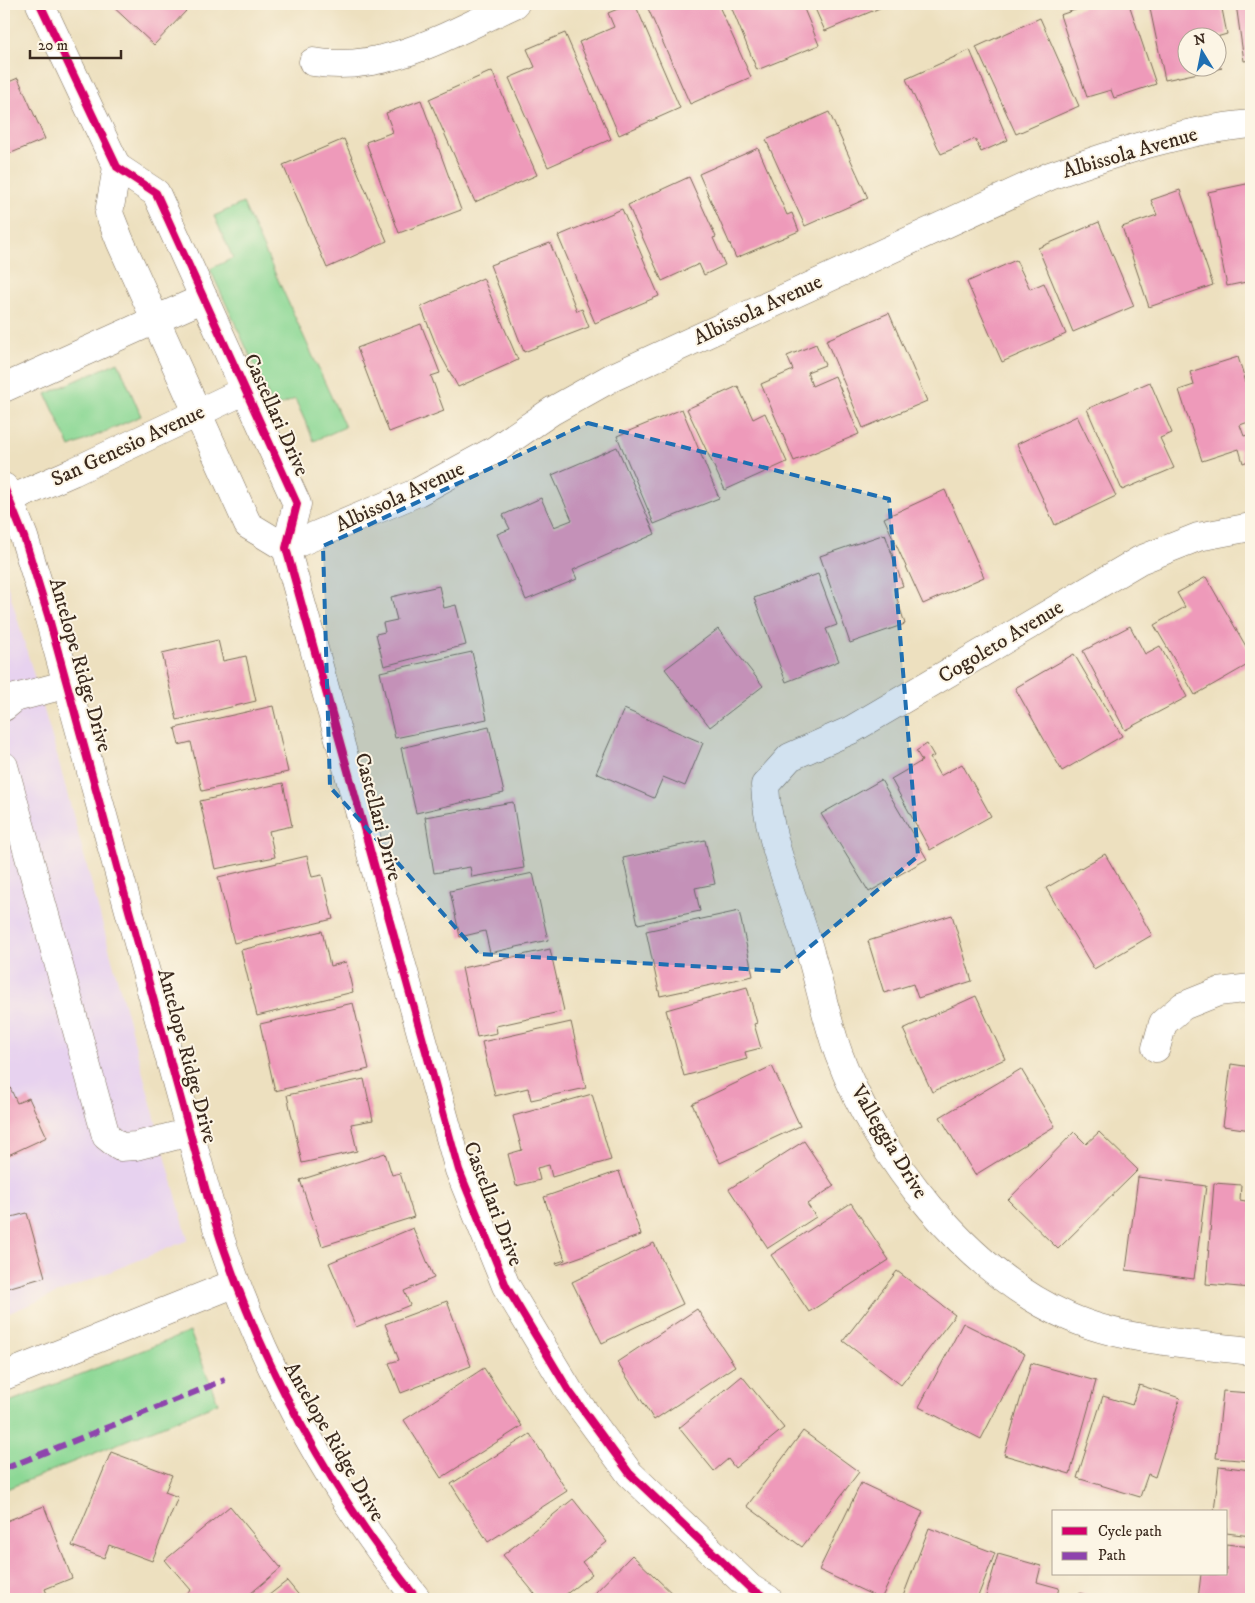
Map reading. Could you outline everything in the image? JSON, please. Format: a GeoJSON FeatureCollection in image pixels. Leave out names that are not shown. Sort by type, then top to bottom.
{"type":"FeatureCollection","features":[{"type":"Feature","properties":{"kind":"street"},"geometry":{"type":"LineString","coordinates":[[40,4],[117,167],[109,213],[248,525],[286,548]]}},
{"type":"Feature","properties":{"kind":"street"},"geometry":{"type":"LineString","coordinates":[[313,62],[353,65],[398,56],[515,4]]}},
{"type":"Feature","properties":{"kind":"street","name":"Albissola Avenue"},"geometry":{"type":"LineString","coordinates":[[286,548],[418,492],[495,450],[552,411],[611,378],[1050,176],[1114,153],[1183,135],[1251,124]]}},
{"type":"Feature","properties":{"kind":"street","name":"Castellari Drive"},"geometry":{"type":"LineString","coordinates":[[117,167],[156,193],[297,504],[286,548],[459,1170],[506,1286],[569,1392],[630,1474],[750,1588],[768,1599]]}},
{"type":"Feature","properties":{"kind":"street"},"geometry":{"type":"LineString","coordinates":[[4,388],[204,298]]}},
{"type":"Feature","properties":{"kind":"street","name":"San Genesio Avenue"},"geometry":{"type":"LineString","coordinates":[[6,496],[199,413],[246,390]]}},
{"type":"Feature","properties":{"kind":"street","name":"Antelope Ridge Drive"},"geometry":{"type":"LineString","coordinates":[[6,496],[32,562],[68,684],[220,1241],[268,1362],[308,1442],[368,1536],[417,1599]]}},
{"type":"Feature","properties":{"kind":"street","name":"Cogoleto Avenue"},"geometry":{"type":"LineString","coordinates":[[765,785],[790,757],[851,730],[1140,560],[1198,538],[1251,527]]}},
{"type":"Feature","properties":{"kind":"street"},"geometry":{"type":"LineString","coordinates":[[4,707],[15,698],[68,684]]}},
{"type":"Feature","properties":{"kind":"street"},"geometry":{"type":"LineString","coordinates":[[4,766],[106,1136],[120,1147],[136,1146],[190,1132]]}},
{"type":"Feature","properties":{"kind":"street","name":"Valleggia Drive"},"geometry":{"type":"LineString","coordinates":[[765,785],[766,811],[797,907],[840,1056],[866,1114],[896,1163],[929,1208],[965,1245],[1014,1286],[1069,1317],[1133,1336],[1251,1351]]}},
{"type":"Feature","properties":{"kind":"street"},"geometry":{"type":"LineString","coordinates":[[1156,1048],[1162,1024],[1183,1006],[1218,992],[1251,988]]}},
{"type":"Feature","properties":{"kind":"street"},"geometry":{"type":"LineString","coordinates":[[4,1376],[236,1283]]}},
{"type":"Feature","properties":{"kind":"highlighted area"},"geometry":{"type":"Polygon","coordinates":[[[588,423],[889,499],[918,856],[781,971],[479,954],[330,787],[323,546],[588,423]]]}},
{"type":"Feature","properties":{"kind":"shaded area"},"geometry":{"type":"Polygon","coordinates":[[[4,573],[53,741],[188,1240],[4,1315],[4,573]]]}},
{"type":"Feature","properties":{"kind":"green space"},"geometry":{"type":"Polygon","coordinates":[[[243,203],[345,427],[314,441],[295,399],[274,408],[210,269],[233,258],[214,216],[243,203]]]}},
{"type":"Feature","properties":{"kind":"green space"},"geometry":{"type":"Polygon","coordinates":[[[118,362],[141,416],[70,447],[46,394],[118,362]]]}},
{"type":"Feature","properties":{"kind":"green space"},"geometry":{"type":"Polygon","coordinates":[[[190,1332],[218,1403],[4,1490],[4,1404],[190,1332]]]}},
{"type":"Feature","properties":{"kind":"building"},"geometry":{"type":"Polygon","coordinates":[[[110,4],[178,4],[186,11],[154,45],[110,4]]]}},
{"type":"Feature","properties":{"kind":"building"},"geometry":{"type":"Polygon","coordinates":[[[630,4],[635,4],[680,108],[619,135],[579,42],[614,27],[608,13],[630,4]]]}},
{"type":"Feature","properties":{"kind":"building"},"geometry":{"type":"Polygon","coordinates":[[[646,4],[718,4],[751,77],[690,104],[646,4]]]}},
{"type":"Feature","properties":{"kind":"building"},"geometry":{"type":"Polygon","coordinates":[[[730,4],[802,4],[819,45],[757,70],[730,4]]]}},
{"type":"Feature","properties":{"kind":"building"},"geometry":{"type":"Polygon","coordinates":[[[813,4],[889,4],[825,31],[813,4]]]}},
{"type":"Feature","properties":{"kind":"building"},"geometry":{"type":"Polygon","coordinates":[[[1093,4],[1129,4],[1156,84],[1114,98],[1111,90],[1087,97],[1060,15],[1093,4]]]}},
{"type":"Feature","properties":{"kind":"building"},"geometry":{"type":"Polygon","coordinates":[[[1149,4],[1221,4],[1226,28],[1178,28],[1178,77],[1165,80],[1149,4]]]}},
{"type":"Feature","properties":{"kind":"building"},"geometry":{"type":"Polygon","coordinates":[[[1236,4],[1251,4],[1251,60],[1244,61],[1236,4]]]}},
{"type":"Feature","properties":{"kind":"building"},"geometry":{"type":"Polygon","coordinates":[[[1040,18],[1079,106],[1016,134],[976,47],[1040,18]]]}},
{"type":"Feature","properties":{"kind":"building"},"geometry":{"type":"Polygon","coordinates":[[[565,33],[611,139],[548,167],[509,78],[535,67],[527,49],[565,33]]]}},
{"type":"Feature","properties":{"kind":"building"},"geometry":{"type":"Polygon","coordinates":[[[970,50],[1008,140],[981,152],[975,139],[941,154],[906,79],[970,50]]]}},
{"type":"Feature","properties":{"kind":"building"},"geometry":{"type":"Polygon","coordinates":[[[492,71],[537,175],[475,202],[429,99],[492,71]]]}},
{"type":"Feature","properties":{"kind":"building"},"geometry":{"type":"Polygon","coordinates":[[[18,78],[45,139],[4,156],[4,84],[18,78]]]}},
{"type":"Feature","properties":{"kind":"building"},"geometry":{"type":"Polygon","coordinates":[[[421,100],[461,210],[399,233],[366,142],[393,132],[386,113],[421,100]]]}},
{"type":"Feature","properties":{"kind":"building"},"geometry":{"type":"Polygon","coordinates":[[[829,112],[868,198],[805,226],[766,140],[829,112]]]}},
{"type":"Feature","properties":{"kind":"building"},"geometry":{"type":"Polygon","coordinates":[[[344,139],[387,241],[327,268],[283,165],[344,139]]]}},
{"type":"Feature","properties":{"kind":"building"},"geometry":{"type":"Polygon","coordinates":[[[758,148],[787,215],[792,213],[799,231],[736,258],[699,174],[758,148]]]}},
{"type":"Feature","properties":{"kind":"building"},"geometry":{"type":"Polygon","coordinates":[[[689,177],[716,237],[713,238],[725,265],[704,275],[699,264],[662,281],[628,205],[689,177]]]}},
{"type":"Feature","properties":{"kind":"building"},"geometry":{"type":"Polygon","coordinates":[[[1251,183],[1251,281],[1227,286],[1208,192],[1251,183]]]}},
{"type":"Feature","properties":{"kind":"building"},"geometry":{"type":"Polygon","coordinates":[[[1180,190],[1213,285],[1149,307],[1122,227],[1157,215],[1151,200],[1180,190]]]}},
{"type":"Feature","properties":{"kind":"building"},"geometry":{"type":"Polygon","coordinates":[[[622,209],[659,296],[595,323],[558,236],[622,209]]]}},
{"type":"Feature","properties":{"kind":"building"},"geometry":{"type":"Polygon","coordinates":[[[1099,222],[1134,306],[1073,332],[1038,248],[1099,222]]]}},
{"type":"Feature","properties":{"kind":"building"},"geometry":{"type":"Polygon","coordinates":[[[550,243],[577,311],[582,309],[589,327],[524,352],[490,265],[550,243]]]}},
{"type":"Feature","properties":{"kind":"building"},"geometry":{"type":"Polygon","coordinates":[[[1016,260],[1030,289],[1044,283],[1066,334],[1002,362],[967,282],[1016,260]]]}},
{"type":"Feature","properties":{"kind":"building"},"geometry":{"type":"Polygon","coordinates":[[[483,278],[518,360],[458,387],[438,350],[421,307],[483,278]]]}},
{"type":"Feature","properties":{"kind":"building"},"geometry":{"type":"Polygon","coordinates":[[[889,313],[927,401],[863,428],[826,340],[889,313]]]}},
{"type":"Feature","properties":{"kind":"building"},"geometry":{"type":"Polygon","coordinates":[[[421,324],[440,373],[431,376],[444,411],[389,432],[357,348],[421,324]]]}},
{"type":"Feature","properties":{"kind":"building"},"geometry":{"type":"Polygon","coordinates":[[[816,344],[825,365],[807,372],[812,386],[835,376],[859,434],[794,461],[761,384],[793,370],[787,356],[816,344]]]}},
{"type":"Feature","properties":{"kind":"building"},"geometry":{"type":"Polygon","coordinates":[[[1238,357],[1251,398],[1251,421],[1240,425],[1244,436],[1251,434],[1251,460],[1243,463],[1239,449],[1202,461],[1179,390],[1194,385],[1190,372],[1238,357]]]}},
{"type":"Feature","properties":{"kind":"building"},"geometry":{"type":"Polygon","coordinates":[[[1150,382],[1172,433],[1160,438],[1174,468],[1122,490],[1087,409],[1150,382]]]}},
{"type":"Feature","properties":{"kind":"building"},"geometry":{"type":"Polygon","coordinates":[[[738,386],[753,419],[765,413],[787,462],[725,490],[687,409],[738,386]]]}},
{"type":"Feature","properties":{"kind":"building"},"geometry":{"type":"Polygon","coordinates":[[[682,409],[719,498],[654,524],[617,436],[682,409]]]}},
{"type":"Feature","properties":{"kind":"building"},"geometry":{"type":"Polygon","coordinates":[[[1077,416],[1116,496],[1055,525],[1017,444],[1077,416]]]}},
{"type":"Feature","properties":{"kind":"building"},"geometry":{"type":"Polygon","coordinates":[[[617,447],[655,534],[573,570],[577,579],[526,600],[497,534],[510,529],[503,515],[541,498],[554,527],[572,520],[552,475],[617,447]]]}},
{"type":"Feature","properties":{"kind":"building"},"geometry":{"type":"Polygon","coordinates":[[[945,490],[984,577],[923,604],[884,518],[945,490]]]}},
{"type":"Feature","properties":{"kind":"building"},"geometry":{"type":"Polygon","coordinates":[[[885,534],[903,586],[894,589],[905,624],[850,643],[820,556],[885,534]]]}},
{"type":"Feature","properties":{"kind":"building"},"geometry":{"type":"Polygon","coordinates":[[[818,574],[837,625],[826,629],[839,661],[786,682],[754,598],[818,574]]]}},
{"type":"Feature","properties":{"kind":"building"},"geometry":{"type":"Polygon","coordinates":[[[1206,577],[1251,655],[1251,663],[1195,695],[1154,625],[1185,607],[1177,593],[1206,577]]]}},
{"type":"Feature","properties":{"kind":"building"},"geometry":{"type":"Polygon","coordinates":[[[439,586],[444,608],[456,605],[466,645],[384,666],[376,634],[385,632],[383,623],[397,620],[391,597],[439,586]]]}},
{"type":"Feature","properties":{"kind":"building"},"geometry":{"type":"Polygon","coordinates":[[[1130,626],[1145,654],[1160,646],[1187,697],[1125,730],[1083,651],[1130,626]]]}},
{"type":"Feature","properties":{"kind":"building"},"geometry":{"type":"Polygon","coordinates":[[[718,629],[763,686],[710,727],[665,669],[718,629]]]}},
{"type":"Feature","properties":{"kind":"building"},"geometry":{"type":"Polygon","coordinates":[[[218,640],[223,661],[246,656],[256,701],[177,720],[162,653],[218,640]]]}},
{"type":"Feature","properties":{"kind":"building"},"geometry":{"type":"Polygon","coordinates":[[[472,652],[487,719],[395,738],[380,672],[472,652]]]}},
{"type":"Feature","properties":{"kind":"building"},"geometry":{"type":"Polygon","coordinates":[[[1074,654],[1122,736],[1062,771],[1015,688],[1074,654]]]}},
{"type":"Feature","properties":{"kind":"building"},"geometry":{"type":"Polygon","coordinates":[[[273,706],[288,772],[202,791],[191,742],[179,745],[175,728],[273,706]]]}},
{"type":"Feature","properties":{"kind":"building"},"geometry":{"type":"Polygon","coordinates":[[[624,709],[703,743],[685,786],[663,777],[654,798],[596,773],[624,709]]]}},
{"type":"Feature","properties":{"kind":"building"},"geometry":{"type":"Polygon","coordinates":[[[489,727],[504,793],[416,813],[401,748],[489,727]]]}},
{"type":"Feature","properties":{"kind":"building"},"geometry":{"type":"Polygon","coordinates":[[[927,744],[934,756],[930,758],[940,776],[962,764],[991,816],[930,850],[891,779],[922,761],[916,751],[927,744]]]}},
{"type":"Feature","properties":{"kind":"building"},"geometry":{"type":"Polygon","coordinates":[[[881,780],[927,859],[869,892],[821,814],[881,780]]]}},
{"type":"Feature","properties":{"kind":"building"},"geometry":{"type":"Polygon","coordinates":[[[283,783],[292,826],[269,831],[275,857],[215,869],[200,801],[283,783]]]}},
{"type":"Feature","properties":{"kind":"building"},"geometry":{"type":"Polygon","coordinates":[[[513,802],[524,868],[472,877],[470,867],[434,873],[425,817],[513,802]]]}},
{"type":"Feature","properties":{"kind":"building"},"geometry":{"type":"Polygon","coordinates":[[[705,840],[715,884],[695,888],[700,911],[638,924],[623,858],[705,840]]]}},
{"type":"Feature","properties":{"kind":"building"},"geometry":{"type":"Polygon","coordinates":[[[1105,854],[1152,935],[1094,969],[1046,888],[1105,854]]]}},
{"type":"Feature","properties":{"kind":"building"},"geometry":{"type":"Polygon","coordinates":[[[307,856],[312,877],[322,875],[333,919],[234,943],[218,877],[307,856]]]}},
{"type":"Feature","properties":{"kind":"building"},"geometry":{"type":"Polygon","coordinates":[[[533,873],[548,940],[490,953],[485,931],[460,937],[450,891],[533,873]]]}},
{"type":"Feature","properties":{"kind":"building"},"geometry":{"type":"Polygon","coordinates":[[[739,911],[753,976],[660,996],[646,931],[739,911]]]}},
{"type":"Feature","properties":{"kind":"building"},"geometry":{"type":"Polygon","coordinates":[[[952,915],[972,981],[918,998],[913,984],[884,993],[868,941],[952,915]]]}},
{"type":"Feature","properties":{"kind":"building"},"geometry":{"type":"Polygon","coordinates":[[[322,931],[330,966],[346,962],[353,992],[257,1016],[241,950],[322,931]]]}},
{"type":"Feature","properties":{"kind":"building"},"geometry":{"type":"Polygon","coordinates":[[[550,949],[564,1011],[496,1026],[497,1033],[477,1037],[462,968],[550,949]]]}},
{"type":"Feature","properties":{"kind":"building"},"geometry":{"type":"Polygon","coordinates":[[[747,987],[757,1023],[754,1024],[761,1048],[745,1052],[747,1059],[684,1076],[666,1010],[747,987]]]}},
{"type":"Feature","properties":{"kind":"building"},"geometry":{"type":"Polygon","coordinates":[[[976,996],[1005,1059],[932,1092],[903,1029],[976,996]]]}},
{"type":"Feature","properties":{"kind":"building"},"geometry":{"type":"Polygon","coordinates":[[[353,1003],[369,1069],[275,1091],[260,1024],[353,1003]]]}},
{"type":"Feature","properties":{"kind":"building"},"geometry":{"type":"Polygon","coordinates":[[[571,1022],[586,1088],[531,1100],[528,1088],[495,1096],[482,1042],[571,1022]]]}},
{"type":"Feature","properties":{"kind":"building"},"geometry":{"type":"Polygon","coordinates":[[[1231,1064],[1251,1067],[1251,1130],[1223,1126],[1231,1064]]]}},
{"type":"Feature","properties":{"kind":"building"},"geometry":{"type":"Polygon","coordinates":[[[772,1066],[800,1126],[720,1163],[692,1104],[772,1066]]]}},
{"type":"Feature","properties":{"kind":"building"},"geometry":{"type":"Polygon","coordinates":[[[1021,1069],[1055,1126],[975,1175],[940,1117],[1021,1069]]]}},
{"type":"Feature","properties":{"kind":"building"},"geometry":{"type":"Polygon","coordinates":[[[4,1074],[17,1103],[29,1098],[47,1137],[4,1157],[4,1074]]]}},
{"type":"Feature","properties":{"kind":"building"},"geometry":{"type":"Polygon","coordinates":[[[364,1079],[373,1120],[351,1124],[357,1151],[302,1163],[287,1095],[364,1079]]]}},
{"type":"Feature","properties":{"kind":"building"},"geometry":{"type":"Polygon","coordinates":[[[592,1094],[611,1160],[552,1177],[549,1165],[537,1168],[540,1180],[516,1186],[508,1154],[522,1150],[513,1116],[592,1094]]]}},
{"type":"Feature","properties":{"kind":"building"},"geometry":{"type":"Polygon","coordinates":[[[1074,1132],[1086,1144],[1099,1132],[1138,1170],[1058,1249],[1008,1200],[1074,1132]]]}},
{"type":"Feature","properties":{"kind":"building"},"geometry":{"type":"Polygon","coordinates":[[[804,1141],[834,1186],[807,1204],[816,1217],[768,1248],[729,1189],[804,1141]]]}},
{"type":"Feature","properties":{"kind":"building"},"geometry":{"type":"Polygon","coordinates":[[[385,1153],[392,1175],[400,1173],[414,1217],[322,1246],[300,1180],[385,1153]]]}},
{"type":"Feature","properties":{"kind":"building"},"geometry":{"type":"Polygon","coordinates":[[[619,1171],[641,1235],[557,1265],[556,1263],[565,1260],[544,1197],[619,1171]]]}},
{"type":"Feature","properties":{"kind":"building"},"geometry":{"type":"Polygon","coordinates":[[[1138,1177],[1206,1186],[1194,1279],[1126,1270],[1138,1177]]]}},
{"type":"Feature","properties":{"kind":"building"},"geometry":{"type":"Polygon","coordinates":[[[1214,1183],[1241,1185],[1240,1200],[1251,1202],[1251,1288],[1206,1284],[1214,1183]]]}},
{"type":"Feature","properties":{"kind":"building"},"geometry":{"type":"Polygon","coordinates":[[[851,1203],[889,1260],[809,1312],[771,1255],[851,1203]]]}},
{"type":"Feature","properties":{"kind":"building"},"geometry":{"type":"Polygon","coordinates":[[[27,1213],[45,1277],[4,1289],[4,1219],[27,1213]]]}},
{"type":"Feature","properties":{"kind":"building"},"geometry":{"type":"Polygon","coordinates":[[[413,1228],[434,1278],[404,1291],[410,1305],[356,1327],[329,1263],[413,1228]]]}},
{"type":"Feature","properties":{"kind":"building"},"geometry":{"type":"Polygon","coordinates":[[[654,1243],[683,1304],[602,1343],[572,1282],[654,1243]]]}},
{"type":"Feature","properties":{"kind":"building"},"geometry":{"type":"Polygon","coordinates":[[[897,1271],[955,1315],[901,1385],[843,1341],[897,1271]]]}},
{"type":"Feature","properties":{"kind":"building"},"geometry":{"type":"Polygon","coordinates":[[[447,1301],[471,1366],[401,1393],[389,1363],[399,1360],[385,1324],[447,1301]]]}},
{"type":"Feature","properties":{"kind":"building"},"geometry":{"type":"Polygon","coordinates":[[[697,1309],[735,1366],[654,1420],[617,1362],[697,1309]]]}},
{"type":"Feature","properties":{"kind":"building"},"geometry":{"type":"Polygon","coordinates":[[[963,1323],[1025,1354],[981,1439],[919,1407],[963,1323]]]}},
{"type":"Feature","properties":{"kind":"building"},"geometry":{"type":"Polygon","coordinates":[[[1031,1363],[1096,1381],[1070,1474],[1004,1455],[1031,1363]]]}},
{"type":"Feature","properties":{"kind":"building"},"geometry":{"type":"Polygon","coordinates":[[[484,1368],[522,1426],[441,1478],[404,1420],[484,1368]]]}},
{"type":"Feature","properties":{"kind":"building"},"geometry":{"type":"Polygon","coordinates":[[[742,1376],[784,1428],[735,1468],[728,1459],[714,1471],[679,1428],[742,1376]]]}},
{"type":"Feature","properties":{"kind":"building"},"geometry":{"type":"Polygon","coordinates":[[[1139,1385],[1180,1398],[1155,1477],[1148,1474],[1140,1497],[1077,1478],[1103,1396],[1132,1405],[1139,1385]]]}},
{"type":"Feature","properties":{"kind":"building"},"geometry":{"type":"Polygon","coordinates":[[[1223,1391],[1251,1393],[1251,1461],[1216,1458],[1223,1391]]]}},
{"type":"Feature","properties":{"kind":"building"},"geometry":{"type":"Polygon","coordinates":[[[803,1431],[859,1472],[802,1547],[747,1506],[803,1431]]]}},
{"type":"Feature","properties":{"kind":"building"},"geometry":{"type":"Polygon","coordinates":[[[530,1434],[567,1491],[488,1542],[451,1484],[530,1434]]]}},
{"type":"Feature","properties":{"kind":"building"},"geometry":{"type":"Polygon","coordinates":[[[111,1452],[172,1475],[165,1492],[178,1497],[152,1561],[109,1545],[104,1558],[72,1546],[111,1452]]]}},
{"type":"Feature","properties":{"kind":"building"},"geometry":{"type":"Polygon","coordinates":[[[1219,1466],[1251,1470],[1251,1536],[1228,1533],[1228,1510],[1214,1510],[1219,1466]]]}},
{"type":"Feature","properties":{"kind":"building"},"geometry":{"type":"Polygon","coordinates":[[[861,1483],[923,1512],[881,1599],[819,1570],[861,1483]]]}},
{"type":"Feature","properties":{"kind":"building"},"geometry":{"type":"Polygon","coordinates":[[[573,1499],[607,1542],[582,1562],[592,1574],[560,1599],[539,1599],[503,1555],[573,1499]]]}},
{"type":"Feature","properties":{"kind":"building"},"geometry":{"type":"Polygon","coordinates":[[[44,1506],[72,1578],[45,1589],[49,1599],[4,1599],[4,1522],[44,1506]]]}},
{"type":"Feature","properties":{"kind":"building"},"geometry":{"type":"Polygon","coordinates":[[[230,1506],[281,1568],[244,1599],[180,1599],[191,1590],[165,1560],[230,1506]]]}},
{"type":"Feature","properties":{"kind":"building"},"geometry":{"type":"Polygon","coordinates":[[[929,1528],[995,1553],[977,1599],[902,1599],[929,1528]]]}},
{"type":"Feature","properties":{"kind":"building"},"geometry":{"type":"Polygon","coordinates":[[[1228,1544],[1251,1547],[1251,1599],[1198,1599],[1201,1576],[1228,1576],[1228,1544]]]}},
{"type":"Feature","properties":{"kind":"building"},"geometry":{"type":"Polygon","coordinates":[[[998,1554],[1041,1566],[1037,1582],[1059,1588],[1056,1599],[985,1599],[998,1554]]]}},
{"type":"Feature","properties":{"kind":"building"},"geometry":{"type":"Polygon","coordinates":[[[632,1555],[678,1599],[589,1599],[632,1555]]]}},
{"type":"Feature","properties":{"kind":"building"},"geometry":{"type":"Polygon","coordinates":[[[287,1581],[302,1599],[264,1599],[287,1581]]]}},
{"type":"Feature","properties":{"kind":"building"},"geometry":{"type":"Polygon","coordinates":[[[1079,1593],[1100,1599],[1078,1599],[1079,1593]]]}},
{"type":"Feature","properties":{"kind":"marked path"},"geometry":{"type":"LineString","coordinates":[[4,1469],[225,1380]]}},
{"type":"Feature","properties":{"kind":"cycle path"},"geometry":{"type":"LineString","coordinates":[[40,4],[117,167],[156,193],[297,504],[286,548],[459,1170],[506,1286],[569,1391],[630,1474],[750,1588],[768,1599]]}},
{"type":"Feature","properties":{"kind":"cycle path"},"geometry":{"type":"LineString","coordinates":[[4,487],[24,537],[48,615],[209,1202],[226,1256],[246,1309],[269,1360],[321,1460],[350,1507],[417,1599]]}}]}
